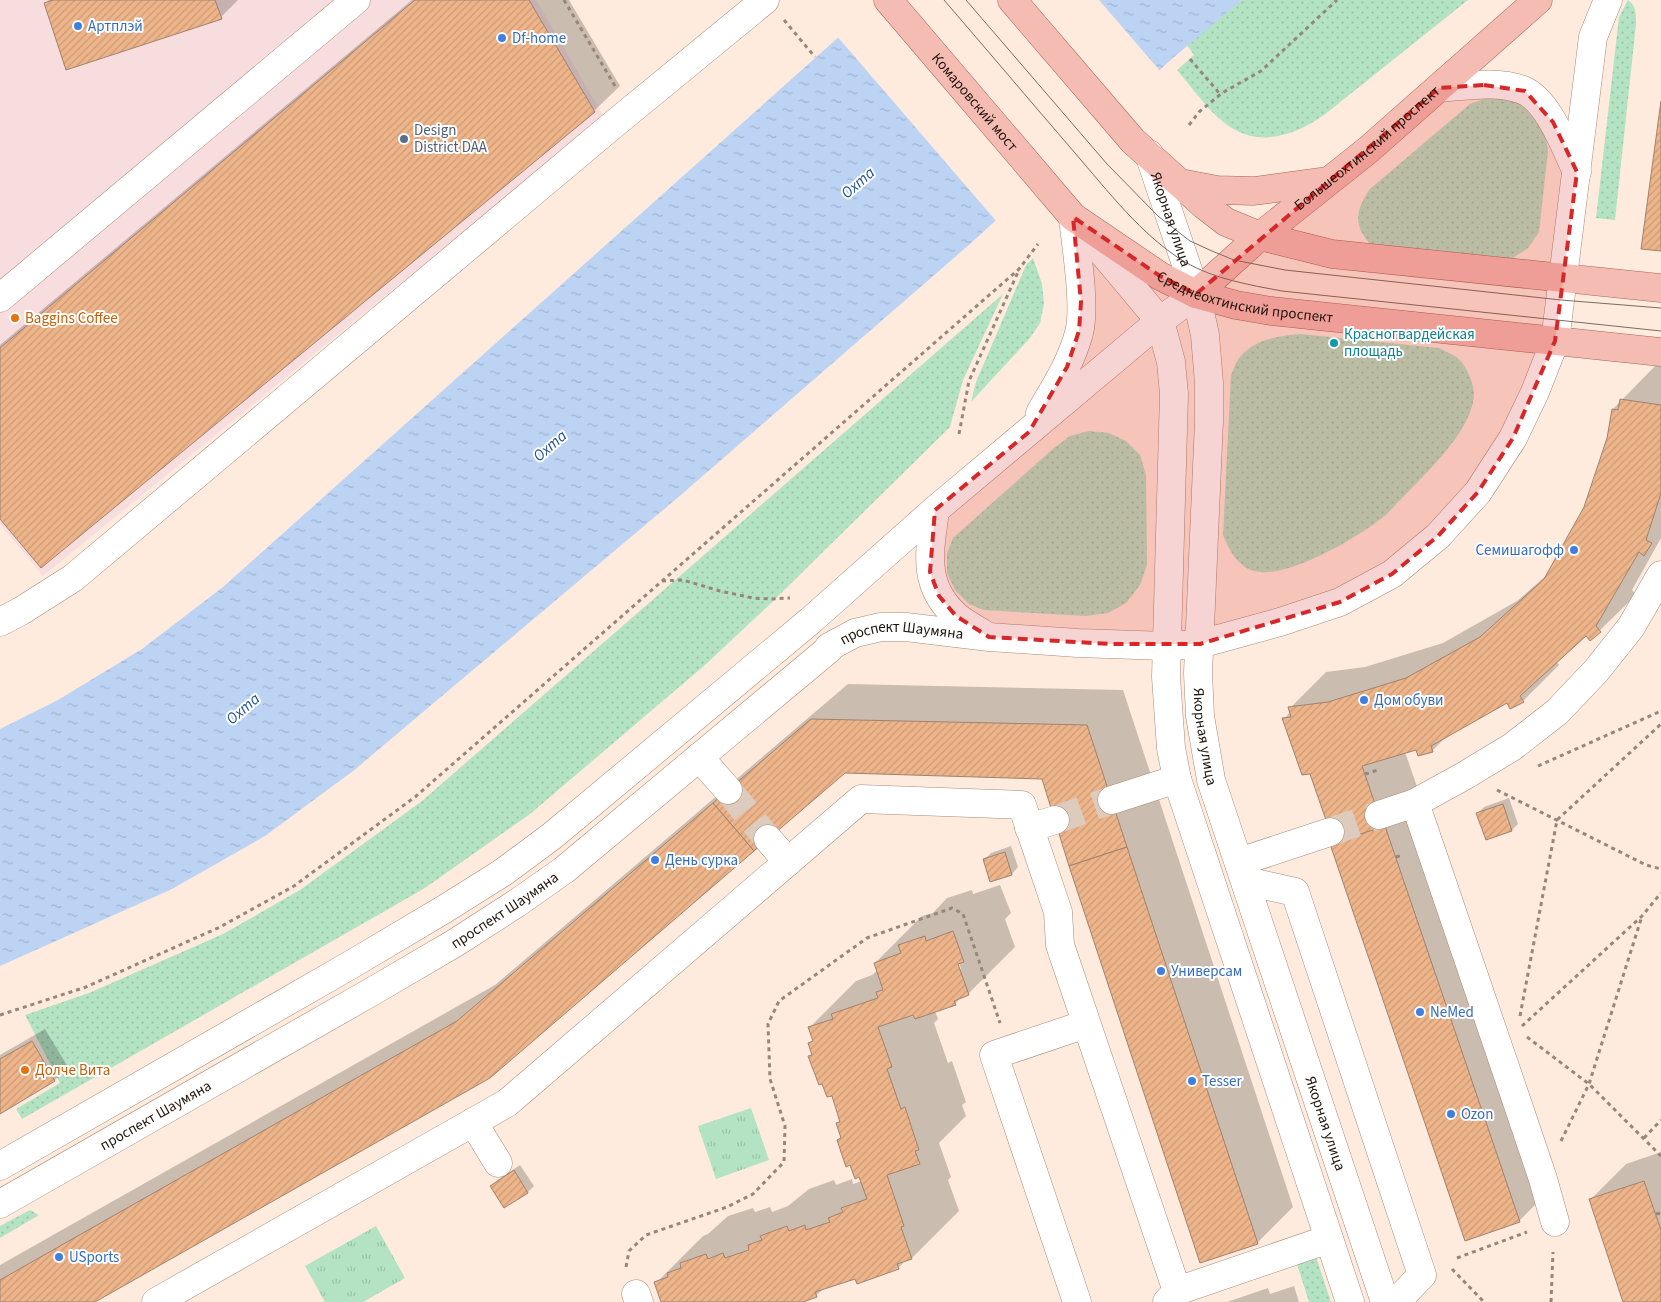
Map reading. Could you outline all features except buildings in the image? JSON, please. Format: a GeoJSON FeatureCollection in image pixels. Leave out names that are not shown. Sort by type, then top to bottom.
{"type":"FeatureCollection","features":[{"type":"Feature","properties":{"kind":"main road","name":"Комаровский мост"},"geometry":{"type":"LineString","coordinates":[[888,0],[1067,210]]}},
{"type":"Feature","properties":{"kind":"main road"},"geometry":{"type":"LineString","coordinates":[[1012,0],[1141,148],[1226,222],[1260,236],[1332,254],[1661,288]]}},
{"type":"Feature","properties":{"kind":"main road","name":"Большеохтинский проспект"},"geometry":{"type":"LineString","coordinates":[[1196,294],[1260,236],[1368,150],[1538,0]]}},
{"type":"Feature","properties":{"kind":"main road"},"geometry":{"type":"LineString","coordinates":[[1180,183],[1217,190],[1254,192],[1329,181]]}},
{"type":"Feature","properties":{"kind":"main road","name":"Среднеохтинский проспект"},"geometry":{"type":"LineString","coordinates":[[1067,210],[1152,271],[1196,294],[1236,305],[1271,311],[1661,352]]}},
{"type":"Feature","properties":{"kind":"street"},"geometry":{"type":"LineString","coordinates":[[0,298],[356,0]]}},
{"type":"Feature","properties":{"kind":"street"},"geometry":{"type":"LineString","coordinates":[[935,510],[930,572],[939,596],[956,616],[989,637],[1167,646],[1200,644],[1280,622],[1340,602],[1392,574],[1438,536],[1478,492],[1513,438],[1535,392],[1555,341],[1593,37],[1608,0]]}},
{"type":"Feature","properties":{"kind":"street"},"geometry":{"type":"LineString","coordinates":[[0,622],[73,578],[629,110],[773,7]]}},
{"type":"Feature","properties":{"kind":"street"},"geometry":{"type":"LineString","coordinates":[[1439,88],[1484,85],[1513,87],[1525,91],[1549,116],[1577,172]]}},
{"type":"Feature","properties":{"kind":"street","name":"Якорная улица"},"geometry":{"type":"LineString","coordinates":[[1141,148],[1196,294],[1205,335],[1209,383],[1198,673],[1203,742],[1211,780],[1385,1302]]}},
{"type":"Feature","properties":{"kind":"street"},"geometry":{"type":"LineString","coordinates":[[1067,210],[1160,321],[1172,362],[1174,394],[1167,646],[1168,717],[1171,748],[1177,779],[1350,1302]]}},
{"type":"Feature","properties":{"kind":"street"},"geometry":{"type":"LineString","coordinates":[[1029,432],[1067,367],[1079,331],[1081,302],[1067,210]]}},
{"type":"Feature","properties":{"kind":"street"},"geometry":{"type":"LineString","coordinates":[[0,1166],[355,962],[502,873],[552,836],[802,627],[935,510],[1160,321],[1196,294]]}},
{"type":"Feature","properties":{"kind":"street"},"geometry":{"type":"LineString","coordinates":[[1379,815],[1415,803],[1464,776],[1512,747],[1557,712],[1596,672],[1631,627],[1661,575]]}},
{"type":"Feature","properties":{"kind":"street","name":"проспект Шаумяна"},"geometry":{"type":"LineString","coordinates":[[0,1204],[456,943],[517,904],[564,870],[829,649],[829,647],[855,634],[880,628],[906,627],[989,637]]}},
{"type":"Feature","properties":{"kind":"street"},"geometry":{"type":"LineString","coordinates":[[700,757],[728,790]]}},
{"type":"Feature","properties":{"kind":"street"},"geometry":{"type":"LineString","coordinates":[[1112,800],[1177,779]]}},
{"type":"Feature","properties":{"kind":"street"},"geometry":{"type":"LineString","coordinates":[[156,1302],[194,1293],[507,1103],[862,799],[1022,804],[1058,912],[1060,945],[1172,1296],[1329,1239]]}},
{"type":"Feature","properties":{"kind":"street"},"geometry":{"type":"LineString","coordinates":[[1415,803],[1543,1179],[1555,1222]]}},
{"type":"Feature","properties":{"kind":"street"},"geometry":{"type":"LineString","coordinates":[[1029,828],[1055,820]]}},
{"type":"Feature","properties":{"kind":"street"},"geometry":{"type":"LineString","coordinates":[[1242,872],[1330,832]]}},
{"type":"Feature","properties":{"kind":"street"},"geometry":{"type":"LineString","coordinates":[[768,839],[788,862]]}},
{"type":"Feature","properties":{"kind":"street"},"geometry":{"type":"LineString","coordinates":[[1242,872],[1295,892],[1422,1275],[1396,1302]]}},
{"type":"Feature","properties":{"kind":"street"},"geometry":{"type":"LineString","coordinates":[[1077,1302],[994,1055],[1086,1024]]}},
{"type":"Feature","properties":{"kind":"street"},"geometry":{"type":"LineString","coordinates":[[473,1122],[498,1163]]}},
{"type":"Feature","properties":{"kind":"path"},"geometry":{"type":"LineString","coordinates":[[564,0],[629,110]]}},
{"type":"Feature","properties":{"kind":"path"},"geometry":{"type":"LineString","coordinates":[[1189,125],[1199,112],[1220,94],[1261,71],[1337,0]]}},
{"type":"Feature","properties":{"kind":"path"},"geometry":{"type":"LineString","coordinates":[[773,7],[815,57]]}},
{"type":"Feature","properties":{"kind":"path"},"geometry":{"type":"LineString","coordinates":[[1190,59],[1220,94]]}},
{"type":"Feature","properties":{"kind":"path"},"geometry":{"type":"LineString","coordinates":[[0,1015],[86,987],[220,927],[294,886],[415,797],[1019,269],[1038,244]]}},
{"type":"Feature","properties":{"kind":"path"},"geometry":{"type":"LineString","coordinates":[[959,434],[969,381],[1019,269]]}},
{"type":"Feature","properties":{"kind":"path"},"geometry":{"type":"LineString","coordinates":[[662,581],[683,580],[753,598],[793,597]]}},
{"type":"Feature","properties":{"kind":"path"},"geometry":{"type":"LineString","coordinates":[[1536,767],[1661,711]]}},
{"type":"Feature","properties":{"kind":"path"},"geometry":{"type":"LineString","coordinates":[[1517,1030],[1557,820],[1661,724]]}},
{"type":"Feature","properties":{"kind":"path"},"geometry":{"type":"LineString","coordinates":[[1365,774],[1378,770]]}},
{"type":"Feature","properties":{"kind":"path"},"geometry":{"type":"LineString","coordinates":[[1464,776],[1492,787],[1646,865],[1661,869]]}},
{"type":"Feature","properties":{"kind":"path"},"geometry":{"type":"LineString","coordinates":[[1501,1054],[1517,1030],[1642,916],[1661,892]]}},
{"type":"Feature","properties":{"kind":"path"},"geometry":{"type":"LineString","coordinates":[[637,1298],[626,1268],[629,1251],[646,1235],[727,1207],[753,1194],[784,1162],[785,1126],[770,1079],[768,1024],[779,1001],[867,938],[952,908],[963,914],[1010,1050]]}},
{"type":"Feature","properties":{"kind":"path"},"geometry":{"type":"LineString","coordinates":[[1543,1179],[1589,1084],[1642,916]]}},
{"type":"Feature","properties":{"kind":"path"},"geometry":{"type":"LineString","coordinates":[[1517,1030],[1589,1084],[1661,1156]]}},
{"type":"Feature","properties":{"kind":"path"},"geometry":{"type":"LineString","coordinates":[[1644,1138],[1661,1120]]}},
{"type":"Feature","properties":{"kind":"path"},"geometry":{"type":"LineString","coordinates":[[1656,1214],[1661,1213]]}},
{"type":"Feature","properties":{"kind":"path"},"geometry":{"type":"LineString","coordinates":[[1458,1258],[1555,1222],[1551,1302]]}},
{"type":"Feature","properties":{"kind":"path"},"geometry":{"type":"LineString","coordinates":[[1452,1269],[1484,1302]]}},
{"type":"Feature","properties":{"kind":"highlighted area"},"geometry":{"type":"Polygon","coordinates":[[[1484,85],[1525,91],[1553,122],[1577,172],[1555,341],[1513,438],[1478,492],[1438,536],[1392,574],[1340,602],[1200,644],[1110,644],[989,637],[956,616],[939,596],[930,572],[935,510],[1029,432],[1067,367],[1079,331],[1081,302],[1073,217],[1160,276],[1196,294],[1439,88],[1484,85]]]}},
{"type":"Feature","properties":{"kind":"shaded area"},"geometry":{"type":"Polygon","coordinates":[[[0,0],[536,0],[604,117],[43,576],[0,524],[0,0]]]}},
{"type":"Feature","properties":{"kind":"green space"},"geometry":{"type":"Polygon","coordinates":[[[1242,0],[1468,0],[1324,115],[1300,129],[1278,136],[1259,137],[1243,134],[1228,126],[1215,115],[1177,70],[1194,55],[1187,45],[1242,0]]]}},
{"type":"Feature","properties":{"kind":"green space"},"geometry":{"type":"Polygon","coordinates":[[[1628,0],[1631,2],[1636,13],[1636,24],[1615,220],[1596,218],[1619,17],[1628,0]]]}},
{"type":"Feature","properties":{"kind":"green space"},"geometry":{"type":"Polygon","coordinates":[[[1505,96],[1521,101],[1544,130],[1548,151],[1539,232],[1528,248],[1513,258],[1494,264],[1371,245],[1361,231],[1358,218],[1361,204],[1370,189],[1470,104],[1487,98],[1505,96]]]}},
{"type":"Feature","properties":{"kind":"green space"},"geometry":{"type":"Polygon","coordinates":[[[1033,258],[1042,284],[1044,304],[1040,323],[1030,338],[971,402],[976,382],[1026,265],[1033,258]]]}},
{"type":"Feature","properties":{"kind":"green space"},"geometry":{"type":"Polygon","coordinates":[[[1003,294],[963,380],[950,427],[767,607],[705,665],[530,814],[425,888],[22,1119],[16,1109],[60,1083],[25,1015],[89,993],[223,934],[300,890],[422,801],[1003,294]]]}},
{"type":"Feature","properties":{"kind":"green space"},"geometry":{"type":"Polygon","coordinates":[[[1300,334],[1439,348],[1452,354],[1466,368],[1471,378],[1474,393],[1473,403],[1463,428],[1447,450],[1381,519],[1338,546],[1305,562],[1274,571],[1254,571],[1237,560],[1223,535],[1231,375],[1239,359],[1253,346],[1268,339],[1300,334]]]}},
{"type":"Feature","properties":{"kind":"green space"},"geometry":{"type":"Polygon","coordinates":[[[1089,431],[1109,433],[1126,441],[1140,455],[1146,475],[1147,565],[1140,585],[1126,603],[1108,613],[1086,616],[984,610],[969,604],[955,590],[947,573],[947,553],[953,538],[1054,448],[1070,436],[1089,431]]]}},
{"type":"Feature","properties":{"kind":"green space"},"geometry":{"type":"Polygon","coordinates":[[[751,1108],[769,1160],[716,1179],[698,1126],[751,1108]]]}},
{"type":"Feature","properties":{"kind":"green space"},"geometry":{"type":"Polygon","coordinates":[[[30,1210],[39,1215],[0,1238],[0,1226],[30,1210]]]}},
{"type":"Feature","properties":{"kind":"green space"},"geometry":{"type":"Polygon","coordinates":[[[376,1226],[405,1278],[363,1302],[325,1302],[305,1266],[376,1226]]]}},
{"type":"Feature","properties":{"kind":"green space"},"geometry":{"type":"Polygon","coordinates":[[[1316,1257],[1331,1302],[1309,1302],[1297,1264],[1316,1257]]]}},
{"type":"Feature","properties":{"kind":"water","name":"Охта"},"geometry":{"type":"Polygon","coordinates":[[[880,0],[1242,0],[1174,57],[970,244],[682,494],[353,771],[265,836],[172,889],[0,966],[0,729],[58,700],[142,649],[223,587],[880,0]]]}},
{"type":"Feature","properties":{"kind":"pier"},"geometry":{"type":"Polygon","coordinates":[[[876,0],[1099,0],[1161,72],[997,222],[836,35],[876,0]]]}},
{"type":"Feature","properties":{"kind":"tunnel"},"geometry":{"type":"LineString","coordinates":[[728,790],[768,839]]}},
{"type":"Feature","properties":{"kind":"tunnel"},"geometry":{"type":"LineString","coordinates":[[1055,820],[1112,800]]}},
{"type":"Feature","properties":{"kind":"tunnel"},"geometry":{"type":"LineString","coordinates":[[1330,832],[1379,815]]}},
{"type":"Feature","properties":{"kind":"tram line"},"geometry":{"type":"LineString","coordinates":[[944,0],[1126,212],[1154,239],[1196,268],[1232,281],[1282,291],[1661,331]]}},
{"type":"Feature","properties":{"kind":"tram line"},"geometry":{"type":"LineString","coordinates":[[966,0],[1107,164],[1158,216],[1190,241],[1212,251],[1234,260],[1285,270],[1561,300],[1661,308]]}},
{"type":"Feature","properties":{"kind":"place","name":"Артплэй"},"geometry":{"type":"Point","coordinates":[78,26]}},
{"type":"Feature","properties":{"kind":"place","name":"Df-home"},"geometry":{"type":"Point","coordinates":[502,38]}},
{"type":"Feature","properties":{"kind":"place","name":"Design District DAA"},"geometry":{"type":"Point","coordinates":[404,139]}},
{"type":"Feature","properties":{"kind":"place","name":"Baggins Coffee"},"geometry":{"type":"Point","coordinates":[15,318]}},
{"type":"Feature","properties":{"kind":"place","name":"Красногвардейская площадь"},"geometry":{"type":"Point","coordinates":[1334,343]}},
{"type":"Feature","properties":{"kind":"place","name":"Семишагофф"},"geometry":{"type":"Point","coordinates":[1574,550]}},
{"type":"Feature","properties":{"kind":"place","name":"Дом обуви"},"geometry":{"type":"Point","coordinates":[1364,700]}},
{"type":"Feature","properties":{"kind":"place","name":"День сурка"},"geometry":{"type":"Point","coordinates":[655,860]}},
{"type":"Feature","properties":{"kind":"place","name":"Универсам"},"geometry":{"type":"Point","coordinates":[1161,971]}},
{"type":"Feature","properties":{"kind":"place","name":"NeMed"},"geometry":{"type":"Point","coordinates":[1420,1012]}},
{"type":"Feature","properties":{"kind":"place","name":"Долче Вита"},"geometry":{"type":"Point","coordinates":[25,1070]}},
{"type":"Feature","properties":{"kind":"place","name":"Tesser"},"geometry":{"type":"Point","coordinates":[1192,1081]}},
{"type":"Feature","properties":{"kind":"place","name":"Ozon"},"geometry":{"type":"Point","coordinates":[1451,1114]}},
{"type":"Feature","properties":{"kind":"place","name":"USports"},"geometry":{"type":"Point","coordinates":[59,1257]}}]}
